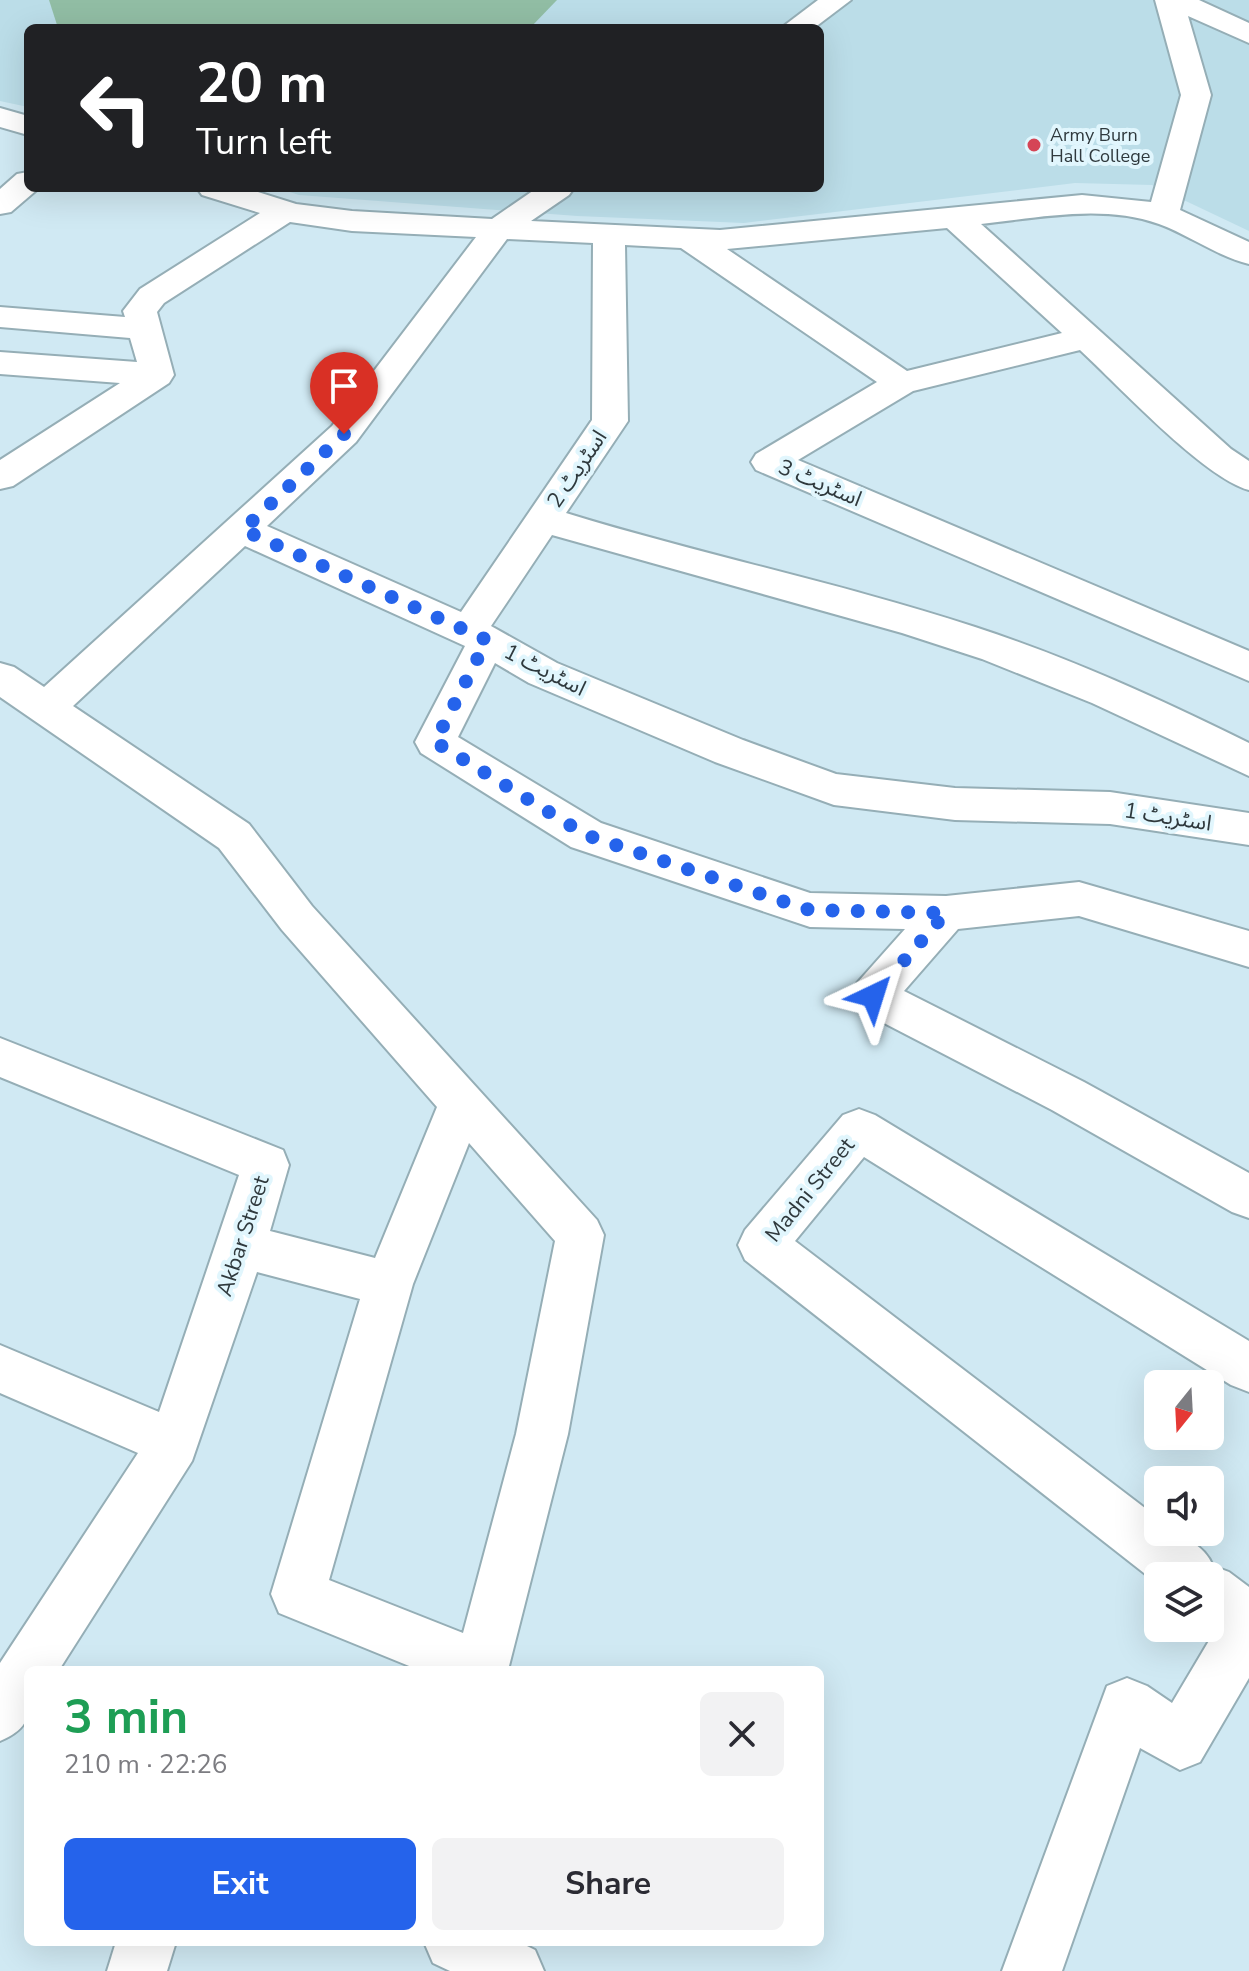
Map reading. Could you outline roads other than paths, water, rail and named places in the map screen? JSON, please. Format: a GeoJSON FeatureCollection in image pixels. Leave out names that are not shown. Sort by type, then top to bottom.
{"type":"FeatureCollection","features":[{"type":"Feature","properties":{"kind":"street"},"geometry":{"type":"LineString","coordinates":[[801,24],[837,0]]}},
{"type":"Feature","properties":{"kind":"street"},"geometry":{"type":"LineString","coordinates":[[1164,212],[1196,95],[1169,0]]}},
{"type":"Feature","properties":{"kind":"street"},"geometry":{"type":"LineString","coordinates":[[1176,0],[1249,34]]}},
{"type":"Feature","properties":{"kind":"street"},"geometry":{"type":"LineString","coordinates":[[0,117],[24,125]]}},
{"type":"Feature","properties":{"kind":"street"},"geometry":{"type":"LineString","coordinates":[[0,205],[24,184]]}},
{"type":"Feature","properties":{"kind":"street"},"geometry":{"type":"LineString","coordinates":[[226,192],[285,211],[352,221],[609,236],[746,239],[1082,204],[1141,206],[1164,212],[1249,254]]}},
{"type":"Feature","properties":{"kind":"street"},"geometry":{"type":"LineString","coordinates":[[46,708],[344,434],[499,228],[552,192]]}},
{"type":"Feature","properties":{"kind":"street"},"geometry":{"type":"LineString","coordinates":[[157,375],[140,311],[152,296],[285,211]]}},
{"type":"Feature","properties":{"kind":"street"},"geometry":{"type":"LineString","coordinates":[[955,218],[1218,457],[1249,478]]}},
{"type":"Feature","properties":{"kind":"street","name":"اسٹریٹ 2"},"geometry":{"type":"LineString","coordinates":[[609,236],[610,421],[543,519],[478,636],[435,742],[586,835],[810,910],[946,913]]}},
{"type":"Feature","properties":{"kind":"street"},"geometry":{"type":"LineString","coordinates":[[687,237],[902,383],[1087,338]]}},
{"type":"Feature","properties":{"kind":"street"},"geometry":{"type":"LineString","coordinates":[[0,317],[144,329]]}},
{"type":"Feature","properties":{"kind":"street"},"geometry":{"type":"LineString","coordinates":[[0,363],[157,375]]}},
{"type":"Feature","properties":{"kind":"street"},"geometry":{"type":"LineString","coordinates":[[0,477],[157,375]]}},
{"type":"Feature","properties":{"kind":"street","name":"اسٹریٹ 3"},"geometry":{"type":"LineString","coordinates":[[902,383],[769,462],[1174,632],[1249,667]]}},
{"type":"Feature","properties":{"kind":"street"},"geometry":{"type":"LineString","coordinates":[[543,519],[609,541],[960,637],[1064,675],[1249,761]]}},
{"type":"Feature","properties":{"kind":"street","name":"اسٹریٹ 1"},"geometry":{"type":"LineString","coordinates":[[243,530],[478,636],[543,673],[729,751],[834,789],[955,804],[1110,808],[1249,829]]}},
{"type":"Feature","properties":{"kind":"street"},"geometry":{"type":"LineString","coordinates":[[0,677],[234,836],[297,918],[580,1235],[542,1434],[481,1666]]}},
{"type":"Feature","properties":{"kind":"street"},"geometry":{"type":"LineString","coordinates":[[1249,949],[1079,899],[946,913],[873,996],[1068,1096],[1249,1197]]}},
{"type":"Feature","properties":{"kind":"street","name":"Akbar Street"},"geometry":{"type":"LineString","coordinates":[[0,1057],[266,1165],[242,1246],[174,1443],[31,1666]]}},
{"type":"Feature","properties":{"kind":"street"},"geometry":{"type":"LineString","coordinates":[[461,1104],[389,1284],[298,1594],[473,1666]]}},
{"type":"Feature","properties":{"kind":"street","name":"Madni Street"},"geometry":{"type":"LineString","coordinates":[[1173,1562],[762,1245],[859,1129],[1243,1352]]}},
{"type":"Feature","properties":{"kind":"street"},"geometry":{"type":"LineString","coordinates":[[242,1246],[389,1284]]}},
{"type":"Feature","properties":{"kind":"street"},"geometry":{"type":"LineString","coordinates":[[0,1369],[174,1443]]}},
{"type":"Feature","properties":{"kind":"street"},"geometry":{"type":"LineString","coordinates":[[1032,1971],[1127,1706],[1180,1742],[1249,1624],[1224,1603]]}},
{"type":"Feature","properties":{"kind":"street","name":"Akbar Street"},"geometry":{"type":"LineString","coordinates":[[24,1677],[0,1715],[24,1730]]}},
{"type":"Feature","properties":{"kind":"street"},"geometry":{"type":"LineString","coordinates":[[137,1971],[145,1946]]}},
{"type":"Feature","properties":{"kind":"street"},"geometry":{"type":"LineString","coordinates":[[462,1946],[514,1971]]}},
{"type":"Feature","properties":{"kind":"place","name":"Army Burn Hall College"},"geometry":{"type":"Point","coordinates":[1034,145]}}]}
